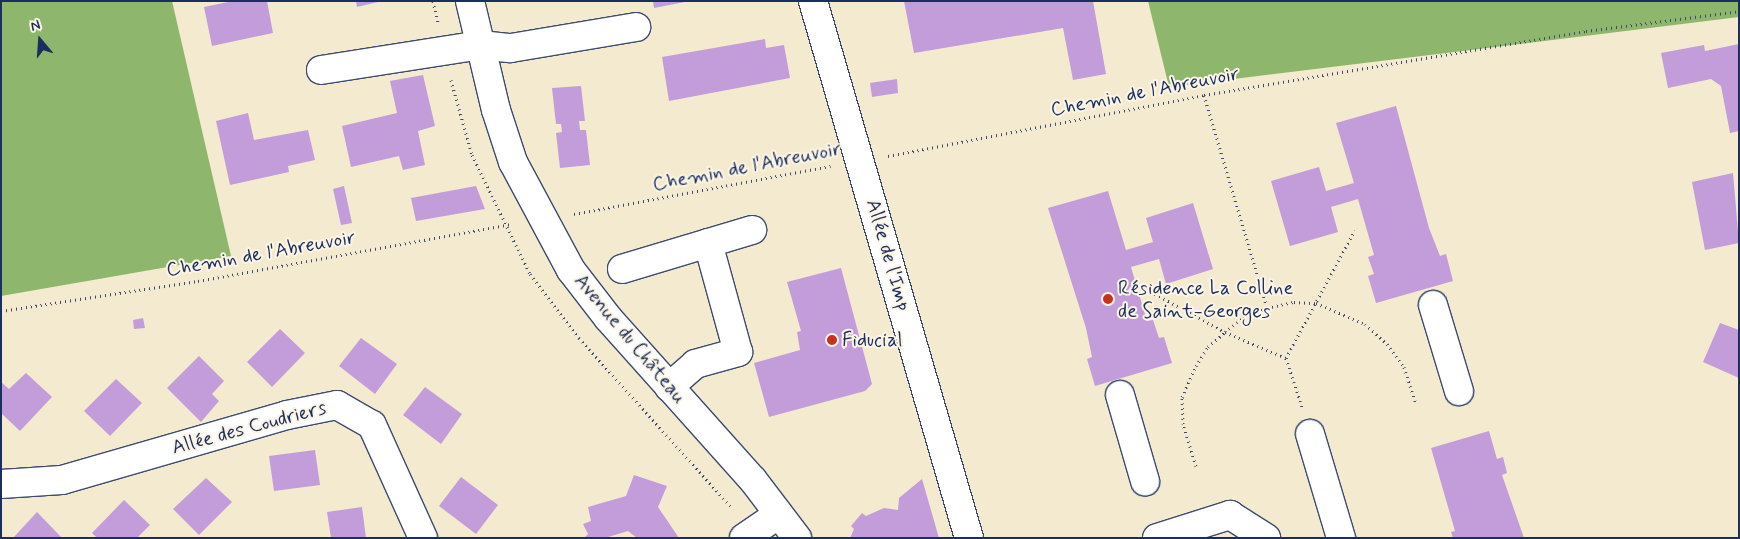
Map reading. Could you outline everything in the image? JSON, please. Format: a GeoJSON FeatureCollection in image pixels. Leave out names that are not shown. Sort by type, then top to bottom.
{"type":"FeatureCollection","features":[{"type":"Feature","properties":{"kind":"street","name":"Avenue du Château"},"geometry":{"type":"LineString","coordinates":[[470,1],[480,45],[513,162],[542,220],[571,270],[608,318],[780,514],[797,538]]}},
{"type":"Feature","properties":{"kind":"street","name":"Allée de l'Imp"},"geometry":{"type":"LineString","coordinates":[[813,1],[969,538]]}},
{"type":"Feature","properties":{"kind":"street"},"geometry":{"type":"LineString","coordinates":[[321,70],[480,45],[511,48],[636,27]]}},
{"type":"Feature","properties":{"kind":"street"},"geometry":{"type":"LineString","coordinates":[[622,268],[752,230]]}},
{"type":"Feature","properties":{"kind":"street"},"geometry":{"type":"LineString","coordinates":[[669,387],[695,364],[738,352],[708,243]]}},
{"type":"Feature","properties":{"kind":"street"},"geometry":{"type":"LineString","coordinates":[[1433,305],[1459,391]]}},
{"type":"Feature","properties":{"kind":"street"},"geometry":{"type":"LineString","coordinates":[[1120,395],[1146,481]]}},
{"type":"Feature","properties":{"kind":"street","name":"Allée des Coudriers"},"geometry":{"type":"LineString","coordinates":[[1,484],[62,480],[287,415],[338,405],[372,425],[423,538]]}},
{"type":"Feature","properties":{"kind":"street"},"geometry":{"type":"LineString","coordinates":[[1310,434],[1341,538]]}},
{"type":"Feature","properties":{"kind":"street"},"geometry":{"type":"LineString","coordinates":[[744,538],[780,514]]}},
{"type":"Feature","properties":{"kind":"street"},"geometry":{"type":"LineString","coordinates":[[1157,538],[1230,516],[1266,538]]}},
{"type":"Feature","properties":{"kind":"path","name":"Chemin de l'Abreuvoir"},"geometry":{"type":"LineString","coordinates":[[566,216],[1204,95],[1586,31],[1739,11]]}},
{"type":"Feature","properties":{"kind":"path"},"geometry":{"type":"LineString","coordinates":[[1204,95],[1267,308]]}},
{"type":"Feature","properties":{"kind":"path","name":"Chemin de l'Abreuvoir"},"geometry":{"type":"LineString","coordinates":[[1,311],[198,281],[518,224]]}},
{"type":"Feature","properties":{"kind":"path"},"geometry":{"type":"LineString","coordinates":[[1310,434],[1286,358],[1355,230]]}},
{"type":"Feature","properties":{"kind":"path"},"geometry":{"type":"LineString","coordinates":[[1146,289],[1225,332],[1286,358]]}},
{"type":"Feature","properties":{"kind":"path"},"geometry":{"type":"LineString","coordinates":[[1196,466],[1183,424],[1182,397],[1208,347],[1244,318],[1267,308],[1294,302],[1316,304],[1366,324],[1387,344],[1404,368],[1416,403]]}},
{"type":"Feature","properties":{"kind":"green space"},"geometry":{"type":"Polygon","coordinates":[[[1,1],[172,1],[231,256],[1,296],[1,1]]]}},
{"type":"Feature","properties":{"kind":"green space"},"geometry":{"type":"Polygon","coordinates":[[[1148,1],[1739,1],[1739,17],[1169,87],[1148,1]]]}},
{"type":"Feature","properties":{"kind":"building"},"geometry":{"type":"Polygon","coordinates":[[[233,1],[267,1],[273,33],[212,46],[204,7],[233,1]]]}},
{"type":"Feature","properties":{"kind":"building"},"geometry":{"type":"Polygon","coordinates":[[[356,1],[378,1],[378,2],[357,7],[356,1]]]}},
{"type":"Feature","properties":{"kind":"building"},"geometry":{"type":"Polygon","coordinates":[[[653,1],[685,1],[685,2],[654,8],[653,1]]]}},
{"type":"Feature","properties":{"kind":"building"},"geometry":{"type":"Polygon","coordinates":[[[904,1],[1093,1],[1106,74],[1073,80],[1063,28],[914,53],[904,1]]]}},
{"type":"Feature","properties":{"kind":"building"},"geometry":{"type":"Polygon","coordinates":[[[765,39],[766,48],[784,45],[790,78],[669,101],[662,57],[765,39]]]}},
{"type":"Feature","properties":{"kind":"building"},"geometry":{"type":"Polygon","coordinates":[[[1739,44],[1739,131],[1730,133],[1721,86],[1711,79],[1668,88],[1661,53],[1704,45],[1705,51],[1739,44]]]}},
{"type":"Feature","properties":{"kind":"building"},"geometry":{"type":"Polygon","coordinates":[[[423,75],[435,126],[418,131],[425,165],[403,170],[399,156],[351,167],[342,126],[397,113],[390,81],[423,75]]]}},
{"type":"Feature","properties":{"kind":"building"},"geometry":{"type":"Polygon","coordinates":[[[897,79],[898,93],[872,97],[870,83],[897,79]]]}},
{"type":"Feature","properties":{"kind":"building"},"geometry":{"type":"Polygon","coordinates":[[[581,86],[585,121],[579,121],[580,130],[586,130],[590,165],[560,168],[556,133],[562,132],[561,124],[556,124],[552,88],[581,86]]]}},
{"type":"Feature","properties":{"kind":"building"},"geometry":{"type":"Polygon","coordinates":[[[1396,106],[1429,228],[1440,256],[1446,254],[1453,281],[1376,303],[1368,276],[1374,274],[1368,257],[1374,255],[1358,199],[1331,207],[1338,232],[1290,246],[1271,181],[1319,167],[1326,191],[1354,183],[1336,123],[1396,106]]]}},
{"type":"Feature","properties":{"kind":"building"},"geometry":{"type":"Polygon","coordinates":[[[248,113],[254,140],[308,130],[315,160],[288,166],[289,172],[230,185],[216,121],[248,113]]]}},
{"type":"Feature","properties":{"kind":"building"},"geometry":{"type":"Polygon","coordinates":[[[1733,173],[1739,243],[1705,250],[1692,182],[1733,173]]]}},
{"type":"Feature","properties":{"kind":"building"},"geometry":{"type":"Polygon","coordinates":[[[344,186],[352,223],[341,225],[333,189],[344,186]]]}},
{"type":"Feature","properties":{"kind":"building"},"geometry":{"type":"Polygon","coordinates":[[[476,186],[485,209],[416,221],[411,198],[476,186]]]}},
{"type":"Feature","properties":{"kind":"building","name":"Résidence La Colline de Saint-Georges"},"geometry":{"type":"Polygon","coordinates":[[[1108,191],[1126,250],[1153,242],[1146,218],[1193,203],[1213,269],[1166,284],[1159,259],[1131,267],[1147,321],[1153,320],[1159,338],[1164,337],[1172,363],[1095,386],[1087,359],[1092,357],[1086,328],[1048,208],[1108,191]]]}},
{"type":"Feature","properties":{"kind":"building","name":"Fiducial"},"geometry":{"type":"Polygon","coordinates":[[[841,268],[872,384],[865,391],[769,417],[754,363],[800,350],[797,332],[801,331],[787,282],[841,268]]]}},
{"type":"Feature","properties":{"kind":"building"},"geometry":{"type":"Polygon","coordinates":[[[143,318],[145,328],[134,329],[133,320],[143,318]]]}},
{"type":"Feature","properties":{"kind":"building"},"geometry":{"type":"Polygon","coordinates":[[[1720,323],[1739,330],[1739,378],[1703,362],[1720,323]]]}},
{"type":"Feature","properties":{"kind":"building"},"geometry":{"type":"Polygon","coordinates":[[[280,329],[305,353],[272,387],[247,362],[280,329]]]}},
{"type":"Feature","properties":{"kind":"building"},"geometry":{"type":"Polygon","coordinates":[[[361,338],[397,364],[375,394],[339,366],[361,338]]]}},
{"type":"Feature","properties":{"kind":"building"},"geometry":{"type":"Polygon","coordinates":[[[199,356],[224,381],[212,394],[219,401],[201,422],[167,388],[199,356]]]}},
{"type":"Feature","properties":{"kind":"building"},"geometry":{"type":"Polygon","coordinates":[[[26,373],[52,397],[20,431],[1,413],[1,382],[9,389],[26,373]]]}},
{"type":"Feature","properties":{"kind":"building"},"geometry":{"type":"Polygon","coordinates":[[[116,379],[142,403],[110,436],[84,411],[116,379]]]}},
{"type":"Feature","properties":{"kind":"building"},"geometry":{"type":"Polygon","coordinates":[[[425,387],[462,414],[441,444],[403,415],[425,387]]]}},
{"type":"Feature","properties":{"kind":"building"},"geometry":{"type":"Polygon","coordinates":[[[1489,431],[1497,459],[1503,457],[1507,473],[1502,475],[1524,538],[1453,538],[1451,532],[1455,531],[1431,448],[1489,431]]]}},
{"type":"Feature","properties":{"kind":"building"},"geometry":{"type":"Polygon","coordinates":[[[315,450],[320,485],[274,491],[269,456],[315,450]]]}},
{"type":"Feature","properties":{"kind":"building"},"geometry":{"type":"Polygon","coordinates":[[[634,475],[667,486],[658,507],[679,538],[637,538],[628,531],[605,538],[584,538],[588,534],[583,524],[591,521],[588,507],[626,496],[634,475]]]}},
{"type":"Feature","properties":{"kind":"building"},"geometry":{"type":"Polygon","coordinates":[[[461,477],[498,505],[476,534],[439,506],[461,477]]]}},
{"type":"Feature","properties":{"kind":"building"},"geometry":{"type":"Polygon","coordinates":[[[206,478],[232,502],[199,535],[173,509],[206,478]]]}},
{"type":"Feature","properties":{"kind":"building"},"geometry":{"type":"Polygon","coordinates":[[[922,479],[939,538],[850,538],[854,529],[851,526],[862,513],[866,516],[884,508],[898,510],[899,498],[922,479]]]}},
{"type":"Feature","properties":{"kind":"building"},"geometry":{"type":"Polygon","coordinates":[[[124,500],[150,525],[137,538],[97,538],[92,533],[124,500]]]}},
{"type":"Feature","properties":{"kind":"building"},"geometry":{"type":"Polygon","coordinates":[[[362,507],[366,538],[331,538],[327,512],[362,507]]]}},
{"type":"Feature","properties":{"kind":"building"},"geometry":{"type":"Polygon","coordinates":[[[37,512],[62,538],[13,538],[37,512]]]}},
{"type":"Feature","properties":{"kind":"place","name":"Résidence La Colline de Saint-Georges"},"geometry":{"type":"Point","coordinates":[1108,299]}},
{"type":"Feature","properties":{"kind":"place","name":"Fiducial"},"geometry":{"type":"Point","coordinates":[832,340]}}]}
